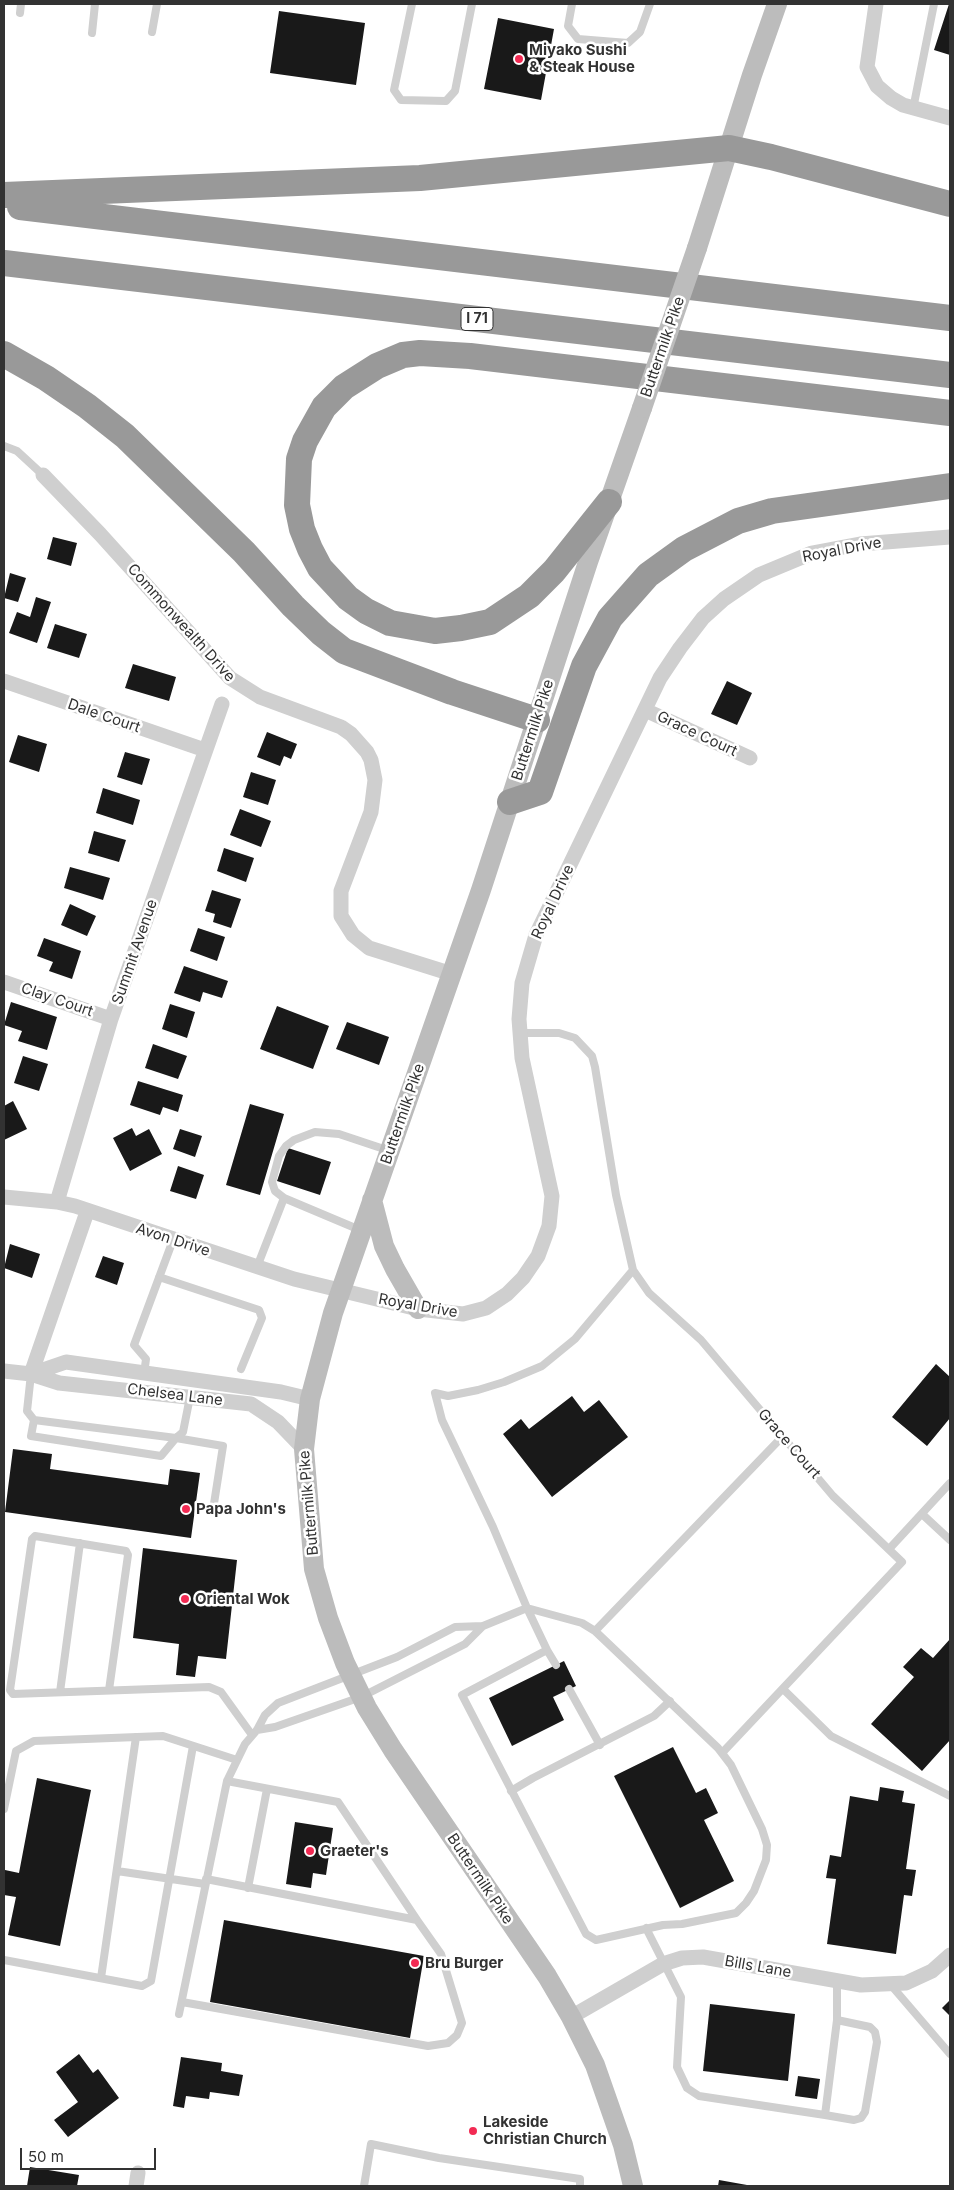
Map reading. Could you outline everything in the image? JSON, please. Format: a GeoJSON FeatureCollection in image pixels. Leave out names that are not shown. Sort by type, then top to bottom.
{"type":"FeatureCollection","features":[{"type":"Feature","properties":{"kind":"highway"},"geometry":{"type":"LineString","coordinates":[[4,196],[420,178],[729,148],[771,156],[950,204]]}},
{"type":"Feature","properties":{"kind":"highway"},"geometry":{"type":"LineString","coordinates":[[4,205],[950,318]]}},
{"type":"Feature","properties":{"kind":"highway","name":"I 71"},"geometry":{"type":"LineString","coordinates":[[4,263],[950,375]]}},
{"type":"Feature","properties":{"kind":"highway"},"geometry":{"type":"LineString","coordinates":[[609,502],[554,571],[529,596],[490,622],[436,631],[390,623],[366,611],[348,598],[320,568],[307,543],[298,513],[299,459],[305,441],[324,407],[344,387],[377,366],[403,356],[420,353],[470,356],[950,413]]}},
{"type":"Feature","properties":{"kind":"highway"},"geometry":{"type":"LineString","coordinates":[[4,354],[46,378],[87,406],[124,436],[244,552],[321,633],[344,651],[452,692],[537,720]]}},
{"type":"Feature","properties":{"kind":"highway"},"geometry":{"type":"LineString","coordinates":[[510,802],[540,792],[584,666],[610,618],[648,575],[684,549],[738,521],[772,511],[950,486]]}},
{"type":"Feature","properties":{"kind":"main road","name":"Buttermilk Pike"},"geometry":{"type":"LineString","coordinates":[[633,2186],[623,2145],[595,2065],[571,2017],[547,1976],[393,1750],[361,1697],[350,1674],[328,1618],[314,1569],[304,1449],[310,1399],[321,1352],[340,1291],[372,1235],[372,1200],[452,974],[609,502],[697,248],[777,4]]}},
{"type":"Feature","properties":{"kind":"main road"},"geometry":{"type":"LineString","coordinates":[[372,1235],[395,1269],[418,1309]]}},
{"type":"Feature","properties":{"kind":"street"},"geometry":{"type":"LineString","coordinates":[[876,4],[867,67],[877,86],[891,98],[913,109],[950,118]]}},
{"type":"Feature","properties":{"kind":"street","name":"Commonwealth Drive"},"geometry":{"type":"LineString","coordinates":[[43,475],[100,534],[230,678],[260,698],[341,728],[351,734],[367,752],[371,760],[375,780],[371,812],[341,891],[341,916],[352,935],[369,948],[452,974]]}},
{"type":"Feature","properties":{"kind":"street","name":"Royal Drive"},"geometry":{"type":"LineString","coordinates":[[340,1291],[418,1309],[463,1314],[486,1308],[507,1294],[523,1278],[538,1256],[549,1226],[552,1196],[522,1058],[520,1033],[522,984],[536,935],[644,710],[660,678],[703,618],[724,599],[759,575],[812,553],[860,544],[950,537]]}},
{"type":"Feature","properties":{"kind":"street","name":"Dale Court"},"geometry":{"type":"LineString","coordinates":[[4,681],[205,750]]}},
{"type":"Feature","properties":{"kind":"street","name":"Summit Avenue"},"geometry":{"type":"LineString","coordinates":[[57,1202],[111,1019],[222,704]]}},
{"type":"Feature","properties":{"kind":"street","name":"Grace Court"},"geometry":{"type":"LineString","coordinates":[[644,710],[750,758]]}},
{"type":"Feature","properties":{"kind":"street","name":"Clay Court"},"geometry":{"type":"LineString","coordinates":[[4,982],[111,1019]]}},
{"type":"Feature","properties":{"kind":"street","name":"Avon Drive"},"geometry":{"type":"LineString","coordinates":[[4,1197],[57,1202],[75,1206],[87,1212],[257,1267],[340,1291]]}},
{"type":"Feature","properties":{"kind":"street"},"geometry":{"type":"LineString","coordinates":[[31,1374],[87,1212]]}},
{"type":"Feature","properties":{"kind":"street","name":"Chelsea Lane"},"geometry":{"type":"LineString","coordinates":[[31,1374],[66,1362],[281,1392],[310,1399]]}},
{"type":"Feature","properties":{"kind":"street","name":"Chelsea Lane"},"geometry":{"type":"LineString","coordinates":[[4,1371],[31,1374],[59,1383],[251,1404],[278,1422],[304,1449]]}},
{"type":"Feature","properties":{"kind":"street","name":"Bills Lane"},"geometry":{"type":"LineString","coordinates":[[571,2017],[663,1964],[682,1958],[703,1957],[861,1985],[906,1984],[932,1971],[950,1955]]}},
{"type":"Feature","properties":{"kind":"lane"},"geometry":{"type":"LineString","coordinates":[[20,13],[21,4]]}},
{"type":"Feature","properties":{"kind":"lane"},"geometry":{"type":"LineString","coordinates":[[92,33],[95,4]]}},
{"type":"Feature","properties":{"kind":"lane"},"geometry":{"type":"LineString","coordinates":[[152,32],[157,4]]}},
{"type":"Feature","properties":{"kind":"lane"},"geometry":{"type":"LineString","coordinates":[[412,4],[394,90],[402,100],[446,101],[455,91],[472,4]]}},
{"type":"Feature","properties":{"kind":"lane"},"geometry":{"type":"LineString","coordinates":[[572,4],[568,26],[578,39],[628,43],[640,32],[650,4]]}},
{"type":"Feature","properties":{"kind":"lane"},"geometry":{"type":"LineString","coordinates":[[913,109],[934,4]]}},
{"type":"Feature","properties":{"kind":"lane"},"geometry":{"type":"LineString","coordinates":[[4,446],[17,451],[43,475]]}},
{"type":"Feature","properties":{"kind":"lane"},"geometry":{"type":"LineString","coordinates":[[520,1033],[559,1033],[575,1038],[592,1056],[616,1194],[633,1270],[575,1339],[542,1366],[504,1382],[478,1390],[448,1396],[434,1393],[442,1420],[493,1527],[527,1608],[556,1665]]}},
{"type":"Feature","properties":{"kind":"lane"},"geometry":{"type":"LineString","coordinates":[[372,1235],[284,1198],[275,1191],[272,1182],[279,1156],[286,1146],[303,1136],[327,1132],[390,1151]]}},
{"type":"Feature","properties":{"kind":"lane"},"geometry":{"type":"LineString","coordinates":[[257,1267],[284,1198]]}},
{"type":"Feature","properties":{"kind":"lane"},"geometry":{"type":"LineString","coordinates":[[144,1374],[146,1359],[134,1345],[173,1240]]}},
{"type":"Feature","properties":{"kind":"lane","name":"Grace Court"},"geometry":{"type":"LineString","coordinates":[[633,1270],[649,1293],[701,1340],[833,1496],[890,1548]]}},
{"type":"Feature","properties":{"kind":"lane"},"geometry":{"type":"LineString","coordinates":[[159,1277],[259,1310],[262,1318],[241,1369]]}},
{"type":"Feature","properties":{"kind":"lane"},"geometry":{"type":"LineString","coordinates":[[31,1374],[27,1411],[34,1420],[176,1438],[223,1446],[213,1510]]}},
{"type":"Feature","properties":{"kind":"lane"},"geometry":{"type":"LineString","coordinates":[[34,1420],[31,1436],[161,1456],[176,1438],[184,1432],[190,1397]]}},
{"type":"Feature","properties":{"kind":"lane"},"geometry":{"type":"LineString","coordinates":[[595,1631],[782,1437]]}},
{"type":"Feature","properties":{"kind":"lane"},"geometry":{"type":"LineString","coordinates":[[722,1754],[902,1562],[890,1548],[950,1483]]}},
{"type":"Feature","properties":{"kind":"lane"},"geometry":{"type":"LineString","coordinates":[[922,1514],[950,1540]]}},
{"type":"Feature","properties":{"kind":"lane"},"geometry":{"type":"LineString","coordinates":[[109,1690],[128,1554],[126,1551],[35,1536],[32,1539],[10,1690],[13,1694],[209,1687],[221,1692],[226,1697],[254,1732]]}},
{"type":"Feature","properties":{"kind":"lane"},"geometry":{"type":"LineString","coordinates":[[60,1692],[80,1543]]}},
{"type":"Feature","properties":{"kind":"lane"},"geometry":{"type":"LineString","coordinates":[[179,2014],[227,1781],[237,1760],[265,1715],[278,1703],[397,1657],[455,1627],[483,1626],[527,1608],[582,1623],[595,1631],[670,1700],[731,1765],[762,1829],[767,1845],[766,1860],[754,1891],[736,1913],[646,1928],[596,1940],[586,1934],[510,1792],[462,1695],[547,1650]]}},
{"type":"Feature","properties":{"kind":"lane"},"geometry":{"type":"LineString","coordinates":[[254,1732],[275,1727],[361,1697],[465,1644],[483,1626]]}},
{"type":"Feature","properties":{"kind":"lane"},"geometry":{"type":"LineString","coordinates":[[569,1689],[600,1745]]}},
{"type":"Feature","properties":{"kind":"lane"},"geometry":{"type":"LineString","coordinates":[[783,1689],[831,1736],[950,1796]]}},
{"type":"Feature","properties":{"kind":"lane"},"geometry":{"type":"LineString","coordinates":[[510,1792],[533,1778],[654,1716],[670,1700]]}},
{"type":"Feature","properties":{"kind":"lane"},"geometry":{"type":"LineString","coordinates":[[4,1809],[16,1751],[34,1741],[163,1736],[237,1760]]}},
{"type":"Feature","properties":{"kind":"lane"},"geometry":{"type":"LineString","coordinates":[[101,1978],[136,1737]]}},
{"type":"Feature","properties":{"kind":"lane"},"geometry":{"type":"LineString","coordinates":[[4,1960],[142,1986],[152,1981],[193,1746]]}},
{"type":"Feature","properties":{"kind":"lane"},"geometry":{"type":"LineString","coordinates":[[182,2002],[428,2046],[448,2043],[457,2036],[462,2023],[441,1954],[338,1802],[227,1781]]}},
{"type":"Feature","properties":{"kind":"lane"},"geometry":{"type":"LineString","coordinates":[[248,1888],[267,1789]]}},
{"type":"Feature","properties":{"kind":"lane"},"geometry":{"type":"LineString","coordinates":[[117,1871],[206,1881],[417,1920]]}},
{"type":"Feature","properties":{"kind":"lane"},"geometry":{"type":"LineString","coordinates":[[646,1928],[681,1997],[677,2067],[687,2088],[699,2096],[854,2120],[861,2118],[866,2112],[877,2042],[875,2032],[870,2027],[837,2020]]}},
{"type":"Feature","properties":{"kind":"lane"},"geometry":{"type":"LineString","coordinates":[[824,2115],[837,2020],[837,1980]]}},
{"type":"Feature","properties":{"kind":"lane"},"geometry":{"type":"LineString","coordinates":[[890,1984],[950,2054]]}},
{"type":"Feature","properties":{"kind":"lane"},"geometry":{"type":"LineString","coordinates":[[364,2186],[371,2144],[439,2158],[580,2179],[580,2186]]}},
{"type":"Feature","properties":{"kind":"building"},"geometry":{"type":"Polygon","coordinates":[[[950,4],[950,55],[934,50],[950,4]]]}},
{"type":"Feature","properties":{"kind":"building"},"geometry":{"type":"Polygon","coordinates":[[[279,11],[365,23],[356,85],[270,73],[279,11]]]}},
{"type":"Feature","properties":{"kind":"building","name":"Miyako Sushi & Steak House"},"geometry":{"type":"Polygon","coordinates":[[[498,18],[554,29],[541,100],[484,89],[498,18]]]}},
{"type":"Feature","properties":{"kind":"building"},"geometry":{"type":"Polygon","coordinates":[[[53,537],[77,543],[71,566],[47,559],[53,537]]]}},
{"type":"Feature","properties":{"kind":"building"},"geometry":{"type":"Polygon","coordinates":[[[10,573],[26,578],[18,602],[4,598],[10,573]]]}},
{"type":"Feature","properties":{"kind":"building"},"geometry":{"type":"Polygon","coordinates":[[[36,597],[51,602],[37,643],[9,633],[17,612],[30,617],[36,597]]]}},
{"type":"Feature","properties":{"kind":"building"},"geometry":{"type":"Polygon","coordinates":[[[55,624],[87,634],[79,658],[47,648],[55,624]]]}},
{"type":"Feature","properties":{"kind":"building"},"geometry":{"type":"Polygon","coordinates":[[[133,664],[176,677],[169,701],[125,688],[133,664]]]}},
{"type":"Feature","properties":{"kind":"building"},"geometry":{"type":"Polygon","coordinates":[[[727,681],[752,693],[737,725],[711,714],[727,681]]]}},
{"type":"Feature","properties":{"kind":"building"},"geometry":{"type":"Polygon","coordinates":[[[267,732],[297,744],[291,759],[284,756],[280,766],[257,757],[267,732]]]}},
{"type":"Feature","properties":{"kind":"building"},"geometry":{"type":"Polygon","coordinates":[[[18,735],[47,744],[39,772],[9,762],[18,735]]]}},
{"type":"Feature","properties":{"kind":"building"},"geometry":{"type":"Polygon","coordinates":[[[125,752],[150,759],[142,785],[117,777],[125,752]]]}},
{"type":"Feature","properties":{"kind":"building"},"geometry":{"type":"Polygon","coordinates":[[[251,772],[276,780],[268,805],[243,797],[251,772]]]}},
{"type":"Feature","properties":{"kind":"building"},"geometry":{"type":"Polygon","coordinates":[[[103,788],[140,800],[133,825],[96,813],[103,788]]]}},
{"type":"Feature","properties":{"kind":"building"},"geometry":{"type":"Polygon","coordinates":[[[240,809],[271,821],[261,847],[230,835],[240,809]]]}},
{"type":"Feature","properties":{"kind":"building"},"geometry":{"type":"Polygon","coordinates":[[[94,831],[126,840],[119,862],[88,853],[94,831]]]}},
{"type":"Feature","properties":{"kind":"building"},"geometry":{"type":"Polygon","coordinates":[[[224,848],[254,858],[246,882],[217,871],[224,848]]]}},
{"type":"Feature","properties":{"kind":"building"},"geometry":{"type":"Polygon","coordinates":[[[70,867],[110,878],[103,900],[64,888],[70,867]]]}},
{"type":"Feature","properties":{"kind":"building"},"geometry":{"type":"Polygon","coordinates":[[[212,890],[241,899],[231,928],[213,922],[215,914],[205,911],[212,890]]]}},
{"type":"Feature","properties":{"kind":"building"},"geometry":{"type":"Polygon","coordinates":[[[70,904],[96,916],[87,936],[61,925],[70,904]]]}},
{"type":"Feature","properties":{"kind":"building"},"geometry":{"type":"Polygon","coordinates":[[[198,928],[225,937],[217,961],[190,951],[198,928]]]}},
{"type":"Feature","properties":{"kind":"building"},"geometry":{"type":"Polygon","coordinates":[[[44,938],[81,951],[72,979],[49,971],[53,962],[37,956],[44,938]]]}},
{"type":"Feature","properties":{"kind":"building"},"geometry":{"type":"Polygon","coordinates":[[[184,966],[228,981],[222,998],[203,992],[200,1002],[174,993],[184,966]]]}},
{"type":"Feature","properties":{"kind":"building"},"geometry":{"type":"Polygon","coordinates":[[[11,1002],[57,1017],[47,1050],[18,1041],[22,1031],[4,1025],[11,1002]]]}},
{"type":"Feature","properties":{"kind":"building"},"geometry":{"type":"Polygon","coordinates":[[[170,1004],[195,1012],[187,1038],[162,1029],[170,1004]]]}},
{"type":"Feature","properties":{"kind":"building"},"geometry":{"type":"Polygon","coordinates":[[[277,1006],[329,1026],[313,1069],[260,1049],[277,1006]]]}},
{"type":"Feature","properties":{"kind":"building"},"geometry":{"type":"Polygon","coordinates":[[[347,1022],[389,1037],[379,1065],[336,1049],[347,1022]]]}},
{"type":"Feature","properties":{"kind":"building"},"geometry":{"type":"Polygon","coordinates":[[[153,1044],[187,1056],[178,1079],[145,1068],[153,1044]]]}},
{"type":"Feature","properties":{"kind":"building"},"geometry":{"type":"Polygon","coordinates":[[[23,1056],[48,1064],[39,1091],[14,1083],[23,1056]]]}},
{"type":"Feature","properties":{"kind":"building"},"geometry":{"type":"Polygon","coordinates":[[[138,1081],[183,1095],[178,1112],[163,1107],[160,1115],[130,1105],[138,1081]]]}},
{"type":"Feature","properties":{"kind":"building"},"geometry":{"type":"Polygon","coordinates":[[[13,1101],[27,1129],[4,1140],[4,1106],[13,1101]]]}},
{"type":"Feature","properties":{"kind":"building"},"geometry":{"type":"Polygon","coordinates":[[[250,1104],[284,1114],[260,1195],[226,1185],[250,1104]]]}},
{"type":"Feature","properties":{"kind":"building"},"geometry":{"type":"Polygon","coordinates":[[[132,1128],[136,1136],[149,1129],[162,1154],[130,1171],[113,1138],[132,1128]]]}},
{"type":"Feature","properties":{"kind":"building"},"geometry":{"type":"Polygon","coordinates":[[[180,1129],[202,1136],[195,1157],[173,1149],[180,1129]]]}},
{"type":"Feature","properties":{"kind":"building"},"geometry":{"type":"Polygon","coordinates":[[[288,1148],[331,1162],[320,1195],[277,1181],[288,1148]]]}},
{"type":"Feature","properties":{"kind":"building"},"geometry":{"type":"Polygon","coordinates":[[[178,1166],[204,1175],[196,1199],[170,1191],[178,1166]]]}},
{"type":"Feature","properties":{"kind":"building"},"geometry":{"type":"Polygon","coordinates":[[[10,1244],[40,1254],[32,1278],[4,1268],[10,1244]]]}},
{"type":"Feature","properties":{"kind":"building"},"geometry":{"type":"Polygon","coordinates":[[[103,1256],[124,1263],[117,1285],[95,1277],[103,1256]]]}},
{"type":"Feature","properties":{"kind":"building"},"geometry":{"type":"Polygon","coordinates":[[[936,1364],[950,1377],[950,1418],[927,1446],[892,1417],[936,1364]]]}},
{"type":"Feature","properties":{"kind":"building"},"geometry":{"type":"Polygon","coordinates":[[[572,1396],[584,1412],[599,1400],[628,1437],[552,1497],[503,1434],[521,1419],[529,1429],[572,1396]]]}},
{"type":"Feature","properties":{"kind":"building"},"geometry":{"type":"Polygon","coordinates":[[[13,1449],[52,1454],[50,1469],[168,1485],[170,1469],[200,1473],[191,1538],[5,1512],[13,1449]]]}},
{"type":"Feature","properties":{"kind":"building","name":"Oriental Wok"},"geometry":{"type":"Polygon","coordinates":[[[143,1548],[237,1560],[226,1659],[198,1656],[195,1677],[176,1675],[179,1644],[133,1638],[143,1548]]]}},
{"type":"Feature","properties":{"kind":"building"},"geometry":{"type":"Polygon","coordinates":[[[950,1639],[950,1740],[922,1771],[871,1724],[914,1677],[903,1667],[921,1648],[933,1658],[950,1639]]]}},
{"type":"Feature","properties":{"kind":"building"},"geometry":{"type":"Polygon","coordinates":[[[564,1661],[576,1686],[553,1697],[564,1720],[512,1746],[489,1698],[564,1661]]]}},
{"type":"Feature","properties":{"kind":"building"},"geometry":{"type":"Polygon","coordinates":[[[673,1747],[696,1793],[706,1788],[718,1813],[704,1820],[734,1881],[680,1908],[614,1776],[673,1747]]]}},
{"type":"Feature","properties":{"kind":"building"},"geometry":{"type":"Polygon","coordinates":[[[37,1778],[91,1790],[60,1946],[8,1935],[16,1897],[4,1895],[4,1874],[5,1870],[19,1873],[37,1778]]]}},
{"type":"Feature","properties":{"kind":"building"},"geometry":{"type":"Polygon","coordinates":[[[880,1787],[904,1791],[902,1802],[915,1804],[906,1869],[916,1870],[912,1896],[904,1895],[896,1954],[827,1944],[836,1879],[826,1878],[830,1855],[841,1857],[850,1796],[878,1801],[880,1787]]]}},
{"type":"Feature","properties":{"kind":"building","name":"Graeter's"},"geometry":{"type":"Polygon","coordinates":[[[295,1822],[333,1828],[326,1875],[313,1873],[311,1888],[286,1884],[295,1822]]]}},
{"type":"Feature","properties":{"kind":"building"},"geometry":{"type":"Polygon","coordinates":[[[224,1920],[424,1956],[410,2038],[210,2002],[224,1920]]]}},
{"type":"Feature","properties":{"kind":"building"},"geometry":{"type":"Polygon","coordinates":[[[950,2000],[950,2016],[942,2008],[950,2000]]]}},
{"type":"Feature","properties":{"kind":"building"},"geometry":{"type":"Polygon","coordinates":[[[710,2004],[795,2014],[788,2081],[703,2071],[710,2004]]]}},
{"type":"Feature","properties":{"kind":"building"},"geometry":{"type":"Polygon","coordinates":[[[79,2054],[93,2073],[98,2069],[119,2098],[68,2137],[54,2120],[78,2102],[56,2072],[79,2054]]]}},
{"type":"Feature","properties":{"kind":"building"},"geometry":{"type":"Polygon","coordinates":[[[181,2057],[222,2063],[221,2071],[243,2075],[239,2096],[210,2092],[209,2099],[186,2096],[184,2108],[173,2106],[181,2057]]]}},
{"type":"Feature","properties":{"kind":"building"},"geometry":{"type":"Polygon","coordinates":[[[798,2076],[820,2079],[817,2099],[795,2096],[798,2076]]]}},
{"type":"Feature","properties":{"kind":"building"},"geometry":{"type":"Polygon","coordinates":[[[30,2167],[79,2175],[77,2186],[27,2186],[30,2167]]]}},
{"type":"Feature","properties":{"kind":"building"},"geometry":{"type":"Polygon","coordinates":[[[719,2180],[747,2185],[747,2186],[718,2186],[719,2180]]]}},
{"type":"Feature","properties":{"kind":"place","name":"Miyako Sushi & Steak House"},"geometry":{"type":"Point","coordinates":[519,59]}},
{"type":"Feature","properties":{"kind":"place","name":"Papa John's"},"geometry":{"type":"Point","coordinates":[186,1509]}},
{"type":"Feature","properties":{"kind":"place","name":"Oriental Wok"},"geometry":{"type":"Point","coordinates":[185,1599]}},
{"type":"Feature","properties":{"kind":"place","name":"Graeter's"},"geometry":{"type":"Point","coordinates":[310,1851]}},
{"type":"Feature","properties":{"kind":"place","name":"Bru Burger"},"geometry":{"type":"Point","coordinates":[415,1963]}},
{"type":"Feature","properties":{"kind":"place","name":"Lakeside Christian Church"},"geometry":{"type":"Point","coordinates":[473,2131]}}]}
